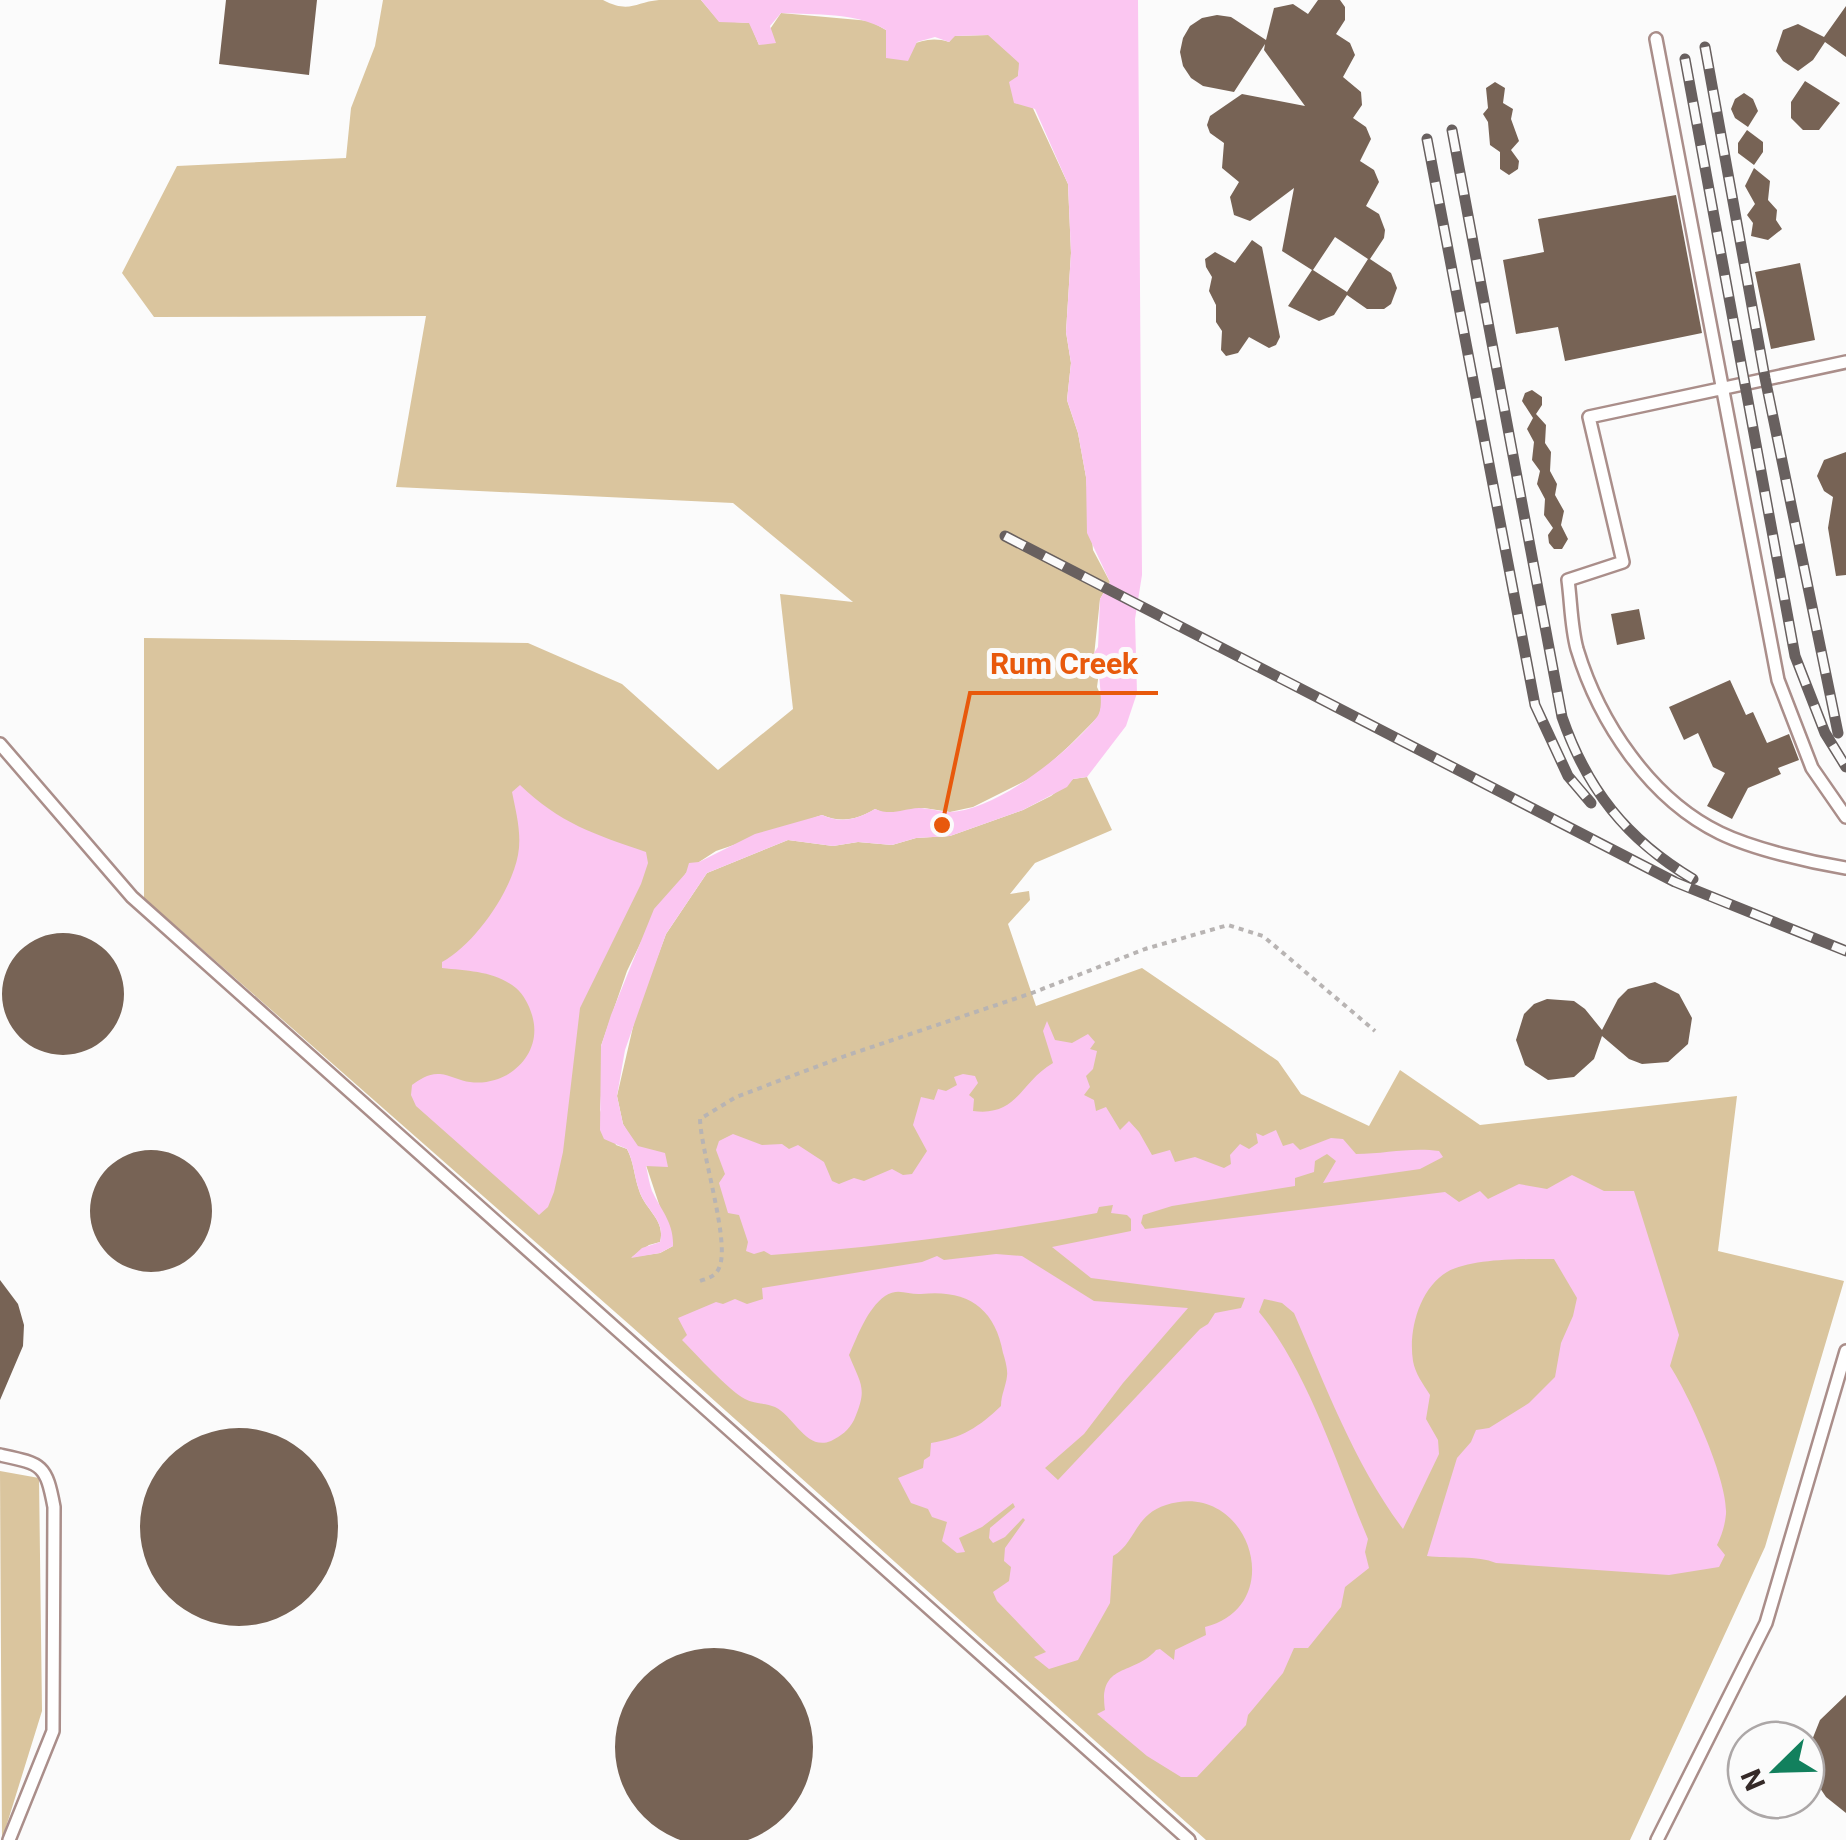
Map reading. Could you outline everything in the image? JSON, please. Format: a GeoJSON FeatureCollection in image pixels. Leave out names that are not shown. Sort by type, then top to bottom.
{"type":"FeatureCollection","features":[{"type":"Feature","properties":{"kind":"lane"},"geometry":{"type":"LineString","coordinates":[[1656,39],[1778,680],[1812,768],[1846,817]]}},
{"type":"Feature","properties":{"kind":"lane"},"geometry":{"type":"LineString","coordinates":[[1846,362],[1589,416],[1623,562],[1568,580],[1577,647],[1610,727],[1654,787],[1720,833],[1813,862],[1846,868]]}},
{"type":"Feature","properties":{"kind":"lane"},"geometry":{"type":"LineString","coordinates":[[0,744],[132,898],[1188,1840]]}},
{"type":"Feature","properties":{"kind":"lane"},"geometry":{"type":"LineString","coordinates":[[1657,1840],[1766,1623],[1846,1351]]}},
{"type":"Feature","properties":{"kind":"lane"},"geometry":{"type":"LineString","coordinates":[[0,1456],[36,1463],[48,1475],[54,1507],[53,1731],[10,1840]]}},
{"type":"Feature","properties":{"kind":"path"},"geometry":{"type":"LineString","coordinates":[[700,1281],[714,1276],[721,1266],[723,1246],[700,1143],[700,1119],[736,1097],[845,1056],[1032,993],[1145,949],[1228,925],[1264,936],[1375,1031]]}},
{"type":"Feature","properties":{"kind":"shaded area"},"geometry":{"type":"Polygon","coordinates":[[[383,0],[603,0],[626,7],[659,0],[701,0],[719,21],[750,23],[759,45],[781,13],[870,21],[886,30],[886,57],[924,41],[949,42],[954,36],[989,35],[1020,63],[1018,76],[1068,184],[1071,253],[1066,332],[1071,363],[1067,400],[1086,477],[1093,550],[1110,582],[1100,599],[1094,656],[1100,665],[1097,687],[1103,700],[1099,716],[1037,775],[973,807],[950,812],[924,808],[888,815],[875,809],[842,820],[822,815],[716,851],[686,873],[641,942],[601,1046],[600,1110],[616,1145],[627,1149],[642,1197],[660,1227],[660,1242],[632,1257],[660,1253],[673,1246],[646,1165],[623,1124],[617,1096],[636,1014],[666,934],[707,873],[788,840],[833,846],[858,842],[892,845],[916,838],[950,836],[1023,810],[1073,779],[1087,777],[1112,830],[1035,863],[1010,894],[1029,891],[1030,900],[1008,924],[1036,1006],[1142,968],[1278,1061],[1301,1094],[1369,1126],[1400,1070],[1480,1125],[1737,1096],[1718,1251],[1844,1281],[1765,1547],[1630,1840],[1206,1840],[144,898],[144,638],[528,643],[622,684],[718,770],[793,709],[780,594],[853,602],[733,503],[396,487],[426,316],[154,317],[122,273],[177,166],[346,158],[351,108],[375,46],[383,0]]]}},
{"type":"Feature","properties":{"kind":"shaded area"},"geometry":{"type":"Polygon","coordinates":[[[701,0],[1138,0],[1142,575],[1135,619],[1137,693],[1126,726],[1087,777],[1073,779],[1067,787],[1023,810],[950,836],[916,838],[892,845],[858,842],[833,846],[788,840],[707,873],[666,934],[625,1050],[617,1096],[623,1124],[638,1146],[665,1153],[668,1167],[646,1166],[652,1191],[673,1238],[673,1246],[660,1253],[631,1258],[642,1248],[660,1242],[661,1234],[658,1221],[639,1190],[627,1149],[604,1139],[600,1130],[601,1046],[654,909],[686,873],[689,863],[699,862],[755,834],[822,815],[843,820],[875,809],[969,809],[1010,791],[1030,777],[1068,747],[1099,713],[1099,666],[1090,659],[1098,647],[1100,599],[1110,582],[1087,533],[1086,477],[1067,400],[1071,363],[1066,332],[1071,253],[1068,184],[1035,109],[1014,103],[1009,82],[1018,76],[1019,63],[988,35],[955,36],[949,42],[935,37],[917,42],[908,61],[886,58],[886,30],[849,17],[821,15],[781,13],[770,26],[776,43],[759,45],[749,23],[719,22],[701,0]]]}},
{"type":"Feature","properties":{"kind":"shaded area"},"geometry":{"type":"Polygon","coordinates":[[[520,785],[564,818],[646,852],[648,863],[580,1008],[563,1152],[554,1192],[548,1207],[539,1215],[416,1106],[411,1095],[412,1085],[432,1074],[470,1082],[497,1079],[520,1065],[533,1043],[532,1015],[516,988],[490,975],[442,968],[442,962],[479,930],[508,885],[519,847],[512,792],[520,785]]]}},
{"type":"Feature","properties":{"kind":"shaded area"},"geometry":{"type":"Polygon","coordinates":[[[1047,1021],[1055,1040],[1072,1043],[1088,1034],[1095,1042],[1090,1049],[1097,1051],[1093,1069],[1086,1076],[1090,1087],[1084,1095],[1094,1100],[1096,1111],[1106,1107],[1120,1130],[1129,1121],[1152,1155],[1170,1150],[1175,1162],[1195,1157],[1224,1168],[1231,1164],[1230,1155],[1240,1144],[1249,1149],[1258,1143],[1256,1133],[1263,1136],[1276,1130],[1283,1146],[1293,1143],[1300,1150],[1331,1138],[1343,1139],[1356,1154],[1428,1150],[1439,1151],[1443,1157],[1420,1169],[1323,1183],[1336,1161],[1327,1154],[1315,1161],[1314,1172],[1295,1178],[1295,1186],[1172,1206],[1143,1215],[1141,1223],[1145,1229],[1445,1192],[1459,1202],[1480,1191],[1488,1199],[1519,1184],[1547,1189],[1572,1175],[1604,1191],[1634,1191],[1679,1335],[1670,1366],[1706,1438],[1721,1481],[1726,1514],[1717,1545],[1725,1555],[1719,1567],[1669,1575],[1427,1556],[1457,1458],[1476,1430],[1489,1428],[1529,1403],[1555,1377],[1561,1343],[1577,1298],[1554,1259],[1499,1260],[1458,1267],[1438,1279],[1423,1299],[1414,1323],[1413,1361],[1430,1395],[1426,1419],[1438,1440],[1439,1454],[1403,1529],[1356,1452],[1294,1313],[1282,1303],[1264,1299],[1259,1312],[1307,1391],[1368,1539],[1365,1552],[1369,1568],[1345,1587],[1341,1607],[1308,1648],[1294,1648],[1283,1673],[1248,1715],[1246,1725],[1197,1777],[1181,1777],[1147,1756],[1097,1714],[1105,1710],[1107,1684],[1156,1650],[1174,1660],[1175,1650],[1206,1635],[1205,1627],[1231,1614],[1247,1595],[1252,1572],[1248,1548],[1237,1526],[1219,1510],[1195,1502],[1166,1505],[1147,1515],[1113,1556],[1110,1603],[1078,1660],[1049,1669],[1034,1657],[1046,1652],[993,1592],[1009,1581],[1011,1567],[1004,1561],[1005,1548],[1025,1520],[993,1543],[990,1528],[1015,1507],[1013,1503],[982,1527],[959,1538],[965,1552],[957,1553],[942,1541],[947,1522],[911,1503],[898,1478],[923,1468],[924,1460],[930,1456],[931,1443],[969,1430],[1001,1406],[1007,1368],[993,1324],[976,1304],[937,1293],[890,1293],[879,1301],[849,1355],[861,1387],[854,1420],[841,1435],[822,1443],[808,1437],[775,1407],[749,1401],[730,1388],[682,1340],[687,1335],[678,1318],[716,1302],[723,1304],[735,1299],[747,1304],[763,1299],[762,1288],[922,1262],[937,1256],[944,1260],[996,1254],[1022,1256],[1094,1301],[1188,1308],[1084,1434],[1045,1468],[1058,1480],[1215,1313],[1241,1308],[1245,1298],[1091,1278],[1052,1247],[1131,1231],[1131,1219],[1111,1213],[1113,1205],[1099,1207],[1097,1213],[975,1233],[853,1248],[754,1254],[746,1251],[748,1242],[739,1215],[728,1213],[719,1183],[725,1174],[716,1150],[719,1141],[733,1134],[762,1145],[782,1144],[789,1149],[798,1145],[824,1162],[832,1181],[839,1184],[854,1178],[864,1181],[892,1169],[903,1175],[912,1174],[927,1151],[913,1125],[921,1097],[934,1100],[938,1089],[946,1091],[957,1085],[954,1077],[963,1074],[975,1076],[978,1083],[969,1095],[974,1099],[973,1111],[1000,1109],[1053,1063],[1043,1031],[1047,1021]]]}},
{"type":"Feature","properties":{"kind":"shaded area"},"geometry":{"type":"Polygon","coordinates":[[[0,1471],[39,1478],[42,1711],[2,1840],[0,1471]]]}},
{"type":"Feature","properties":{"kind":"building"},"geometry":{"type":"Polygon","coordinates":[[[226,0],[317,0],[309,75],[219,64],[226,0]]]}},
{"type":"Feature","properties":{"kind":"building"},"geometry":{"type":"Polygon","coordinates":[[[1318,0],[1340,0],[1345,7],[1345,20],[1336,34],[1350,43],[1355,55],[1343,77],[1361,92],[1362,105],[1353,118],[1366,127],[1371,139],[1360,161],[1374,170],[1379,182],[1366,206],[1379,214],[1385,230],[1370,259],[1391,273],[1397,288],[1391,304],[1384,309],[1367,309],[1347,295],[1334,315],[1319,321],[1288,306],[1312,270],[1282,251],[1294,188],[1250,221],[1234,215],[1230,197],[1239,182],[1222,168],[1224,143],[1210,133],[1207,125],[1210,116],[1242,94],[1305,106],[1264,50],[1265,44],[1234,92],[1203,86],[1191,78],[1180,52],[1190,26],[1202,18],[1231,17],[1266,40],[1274,8],[1293,4],[1308,14],[1318,0]],[[1335,237],[1313,270],[1347,292],[1368,259],[1335,237]]]}},
{"type":"Feature","properties":{"kind":"building"},"geometry":{"type":"Polygon","coordinates":[[[1846,6],[1846,57],[1825,42],[1813,60],[1798,71],[1783,61],[1776,51],[1783,30],[1798,24],[1824,37],[1846,6]]]}},
{"type":"Feature","properties":{"kind":"building"},"geometry":{"type":"Polygon","coordinates":[[[1805,81],[1840,103],[1819,130],[1803,130],[1791,118],[1791,102],[1805,81]]]}},
{"type":"Feature","properties":{"kind":"building"},"geometry":{"type":"Polygon","coordinates":[[[1495,82],[1505,88],[1503,103],[1513,109],[1511,119],[1519,141],[1511,150],[1519,161],[1518,169],[1509,175],[1500,169],[1500,152],[1490,145],[1488,122],[1483,114],[1488,108],[1486,88],[1495,82]]]}},
{"type":"Feature","properties":{"kind":"building"},"geometry":{"type":"Polygon","coordinates":[[[1744,93],[1753,99],[1758,111],[1748,127],[1735,118],[1731,109],[1735,99],[1744,93]]]}},
{"type":"Feature","properties":{"kind":"building"},"geometry":{"type":"Polygon","coordinates":[[[1747,130],[1763,142],[1763,152],[1754,165],[1738,153],[1738,143],[1747,130]]]}},
{"type":"Feature","properties":{"kind":"building"},"geometry":{"type":"Polygon","coordinates":[[[1754,168],[1770,181],[1768,200],[1777,210],[1776,220],[1782,229],[1768,240],[1751,236],[1753,223],[1747,215],[1755,204],[1745,186],[1754,168]]]}},
{"type":"Feature","properties":{"kind":"building"},"geometry":{"type":"Polygon","coordinates":[[[1676,195],[1702,333],[1565,361],[1558,327],[1516,334],[1503,260],[1544,252],[1538,219],[1676,195]]]}},
{"type":"Feature","properties":{"kind":"building"},"geometry":{"type":"Polygon","coordinates":[[[1252,240],[1262,247],[1280,337],[1269,348],[1249,337],[1238,353],[1226,356],[1221,350],[1222,331],[1216,322],[1216,305],[1209,291],[1212,277],[1205,259],[1215,252],[1235,263],[1252,240]]]}},
{"type":"Feature","properties":{"kind":"building"},"geometry":{"type":"Polygon","coordinates":[[[1800,263],[1815,340],[1771,349],[1755,272],[1800,263]]]}},
{"type":"Feature","properties":{"kind":"building"},"geometry":{"type":"Polygon","coordinates":[[[1532,390],[1542,397],[1536,414],[1546,425],[1550,471],[1557,484],[1555,495],[1564,511],[1561,525],[1568,539],[1562,549],[1554,549],[1549,543],[1548,535],[1553,528],[1544,515],[1545,499],[1537,484],[1540,471],[1532,460],[1534,442],[1527,429],[1533,418],[1522,401],[1525,393],[1532,390]]]}},
{"type":"Feature","properties":{"kind":"building"},"geometry":{"type":"Polygon","coordinates":[[[1846,452],[1846,575],[1836,576],[1828,528],[1833,497],[1824,491],[1817,476],[1824,460],[1846,452]]]}},
{"type":"Feature","properties":{"kind":"building"},"geometry":{"type":"Polygon","coordinates":[[[1639,609],[1645,639],[1617,645],[1611,614],[1639,609]]]}},
{"type":"Feature","properties":{"kind":"building"},"geometry":{"type":"Polygon","coordinates":[[[1730,680],[1746,715],[1753,712],[1767,743],[1789,734],[1799,760],[1778,768],[1781,774],[1748,788],[1732,819],[1707,806],[1725,773],[1713,767],[1698,733],[1684,740],[1669,707],[1730,680]]]}},
{"type":"Feature","properties":{"kind":"building"},"geometry":{"type":"Polygon","coordinates":[[[63,933],[86,937],[106,951],[120,971],[124,994],[120,1017],[106,1037],[86,1051],[63,1055],[40,1051],[20,1037],[6,1017],[2,994],[6,971],[20,951],[40,937],[63,933]]]}},
{"type":"Feature","properties":{"kind":"building"},"geometry":{"type":"Polygon","coordinates":[[[1655,982],[1679,994],[1692,1018],[1688,1044],[1668,1062],[1642,1064],[1629,1059],[1602,1036],[1594,1059],[1574,1077],[1548,1080],[1525,1065],[1516,1040],[1524,1014],[1534,1004],[1547,999],[1574,1001],[1602,1030],[1618,999],[1628,989],[1655,982]]]}},
{"type":"Feature","properties":{"kind":"building"},"geometry":{"type":"Polygon","coordinates":[[[151,1150],[174,1154],[194,1168],[208,1188],[212,1211],[208,1234],[194,1254],[174,1268],[151,1272],[128,1268],[108,1254],[94,1234],[90,1211],[94,1188],[108,1168],[128,1154],[151,1150]]]}},
{"type":"Feature","properties":{"kind":"building"},"geometry":{"type":"Polygon","coordinates":[[[0,1280],[18,1304],[24,1325],[23,1346],[0,1400],[0,1280]]]}},
{"type":"Feature","properties":{"kind":"building"},"geometry":{"type":"Polygon","coordinates":[[[239,1428],[277,1435],[309,1457],[331,1489],[338,1527],[331,1565],[309,1597],[277,1619],[239,1626],[201,1619],[169,1597],[147,1565],[140,1527],[147,1489],[169,1457],[201,1435],[239,1428]]]}},
{"type":"Feature","properties":{"kind":"building"},"geometry":{"type":"Polygon","coordinates":[[[714,1648],[752,1656],[784,1677],[805,1709],[813,1747],[805,1785],[784,1817],[752,1838],[714,1846],[676,1838],[644,1817],[623,1785],[615,1747],[623,1709],[644,1677],[676,1656],[714,1648]]]}},
{"type":"Feature","properties":{"kind":"building"},"geometry":{"type":"Polygon","coordinates":[[[1846,1695],[1846,1813],[1826,1797],[1826,1720],[1820,1720],[1846,1695]]]}},
{"type":"Feature","properties":{"kind":"railway"},"geometry":{"type":"LineString","coordinates":[[1705,47],[1765,378],[1838,733]]}},
{"type":"Feature","properties":{"kind":"railway"},"geometry":{"type":"LineString","coordinates":[[1685,59],[1795,656],[1825,733],[1846,767]]}},
{"type":"Feature","properties":{"kind":"railway"},"geometry":{"type":"LineString","coordinates":[[1452,130],[1562,717],[1584,767],[1612,810],[1648,847],[1693,879]]}},
{"type":"Feature","properties":{"kind":"railway"},"geometry":{"type":"LineString","coordinates":[[1427,139],[1535,705],[1568,776],[1591,803]]}},
{"type":"Feature","properties":{"kind":"railway"},"geometry":{"type":"LineString","coordinates":[[1005,536],[1675,882],[1846,951]]}},
{"type":"Feature","properties":{"kind":"place","name":"Rum Creek"},"geometry":{"type":"Point","coordinates":[942,825]}}]}
